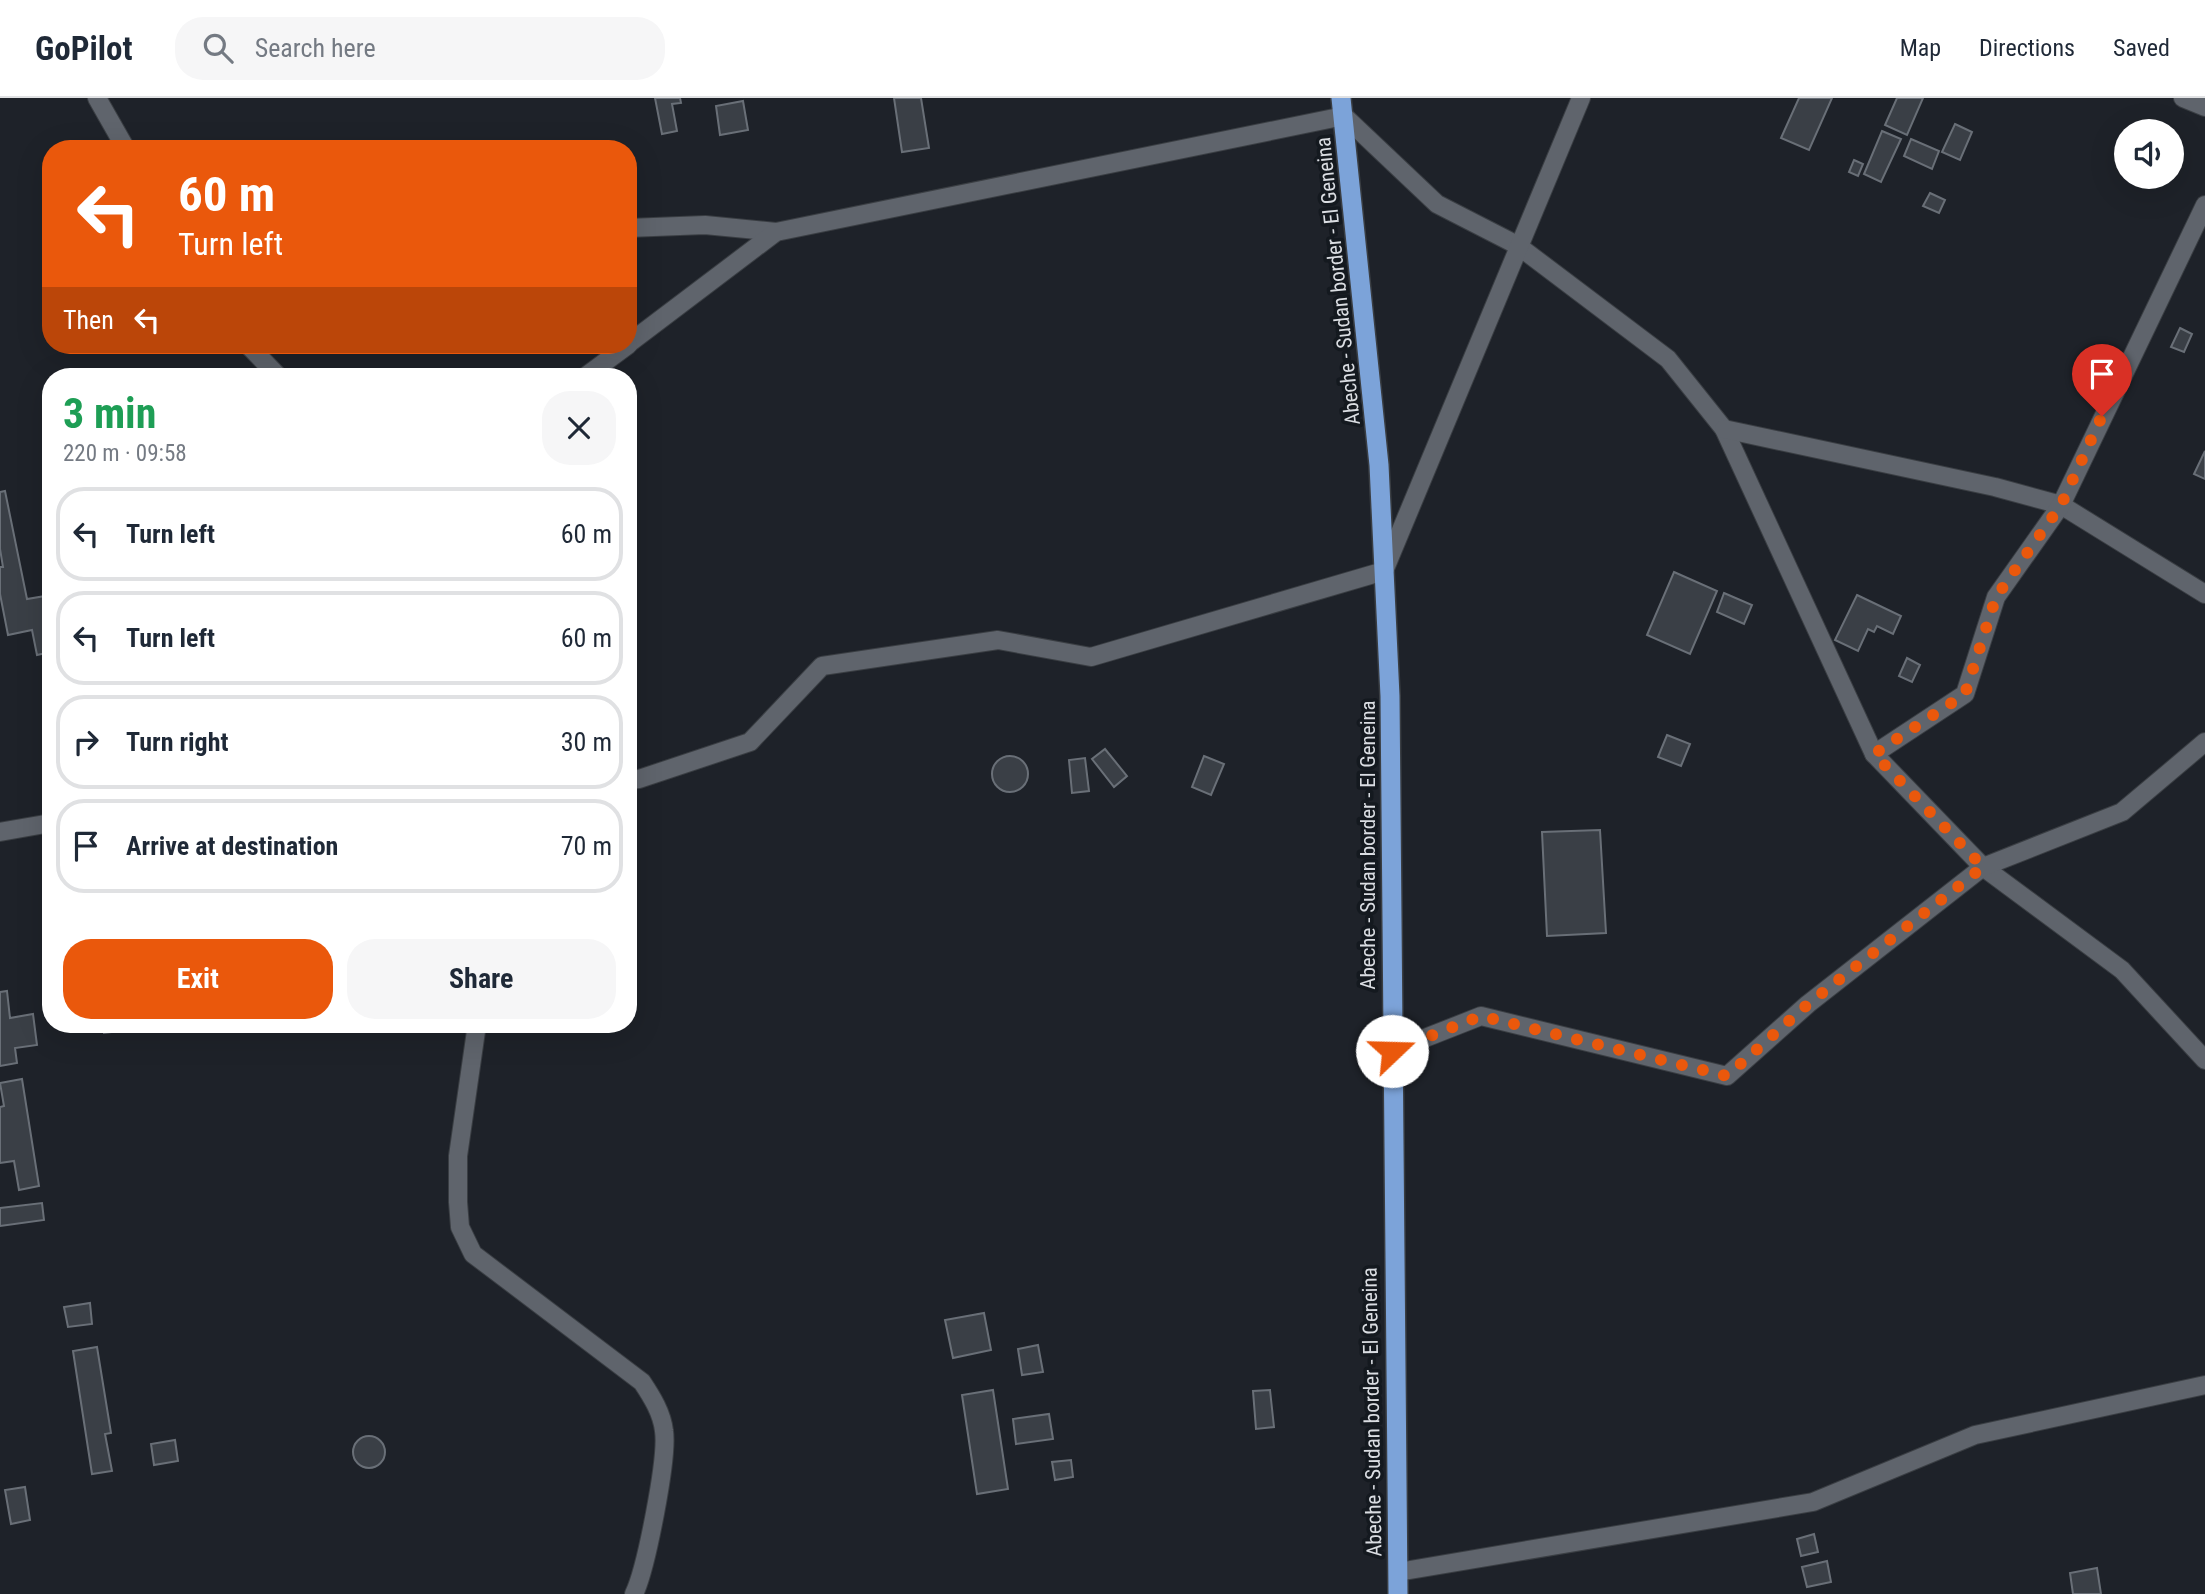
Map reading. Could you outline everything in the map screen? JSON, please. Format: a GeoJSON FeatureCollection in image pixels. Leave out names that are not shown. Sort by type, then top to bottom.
{"type":"FeatureCollection","features":[{"type":"Feature","properties":{"kind":"highway","name":"Abeche - Sudan border - El Geneina"},"geometry":{"type":"LineString","coordinates":[[1343,107],[1354,237],[1380,465],[1390,696],[1398,1594]]}},
{"type":"Feature","properties":{"kind":"street"},"geometry":{"type":"LineString","coordinates":[[97,98],[121,140]]}},
{"type":"Feature","properties":{"kind":"street"},"geometry":{"type":"LineString","coordinates":[[637,779],[750,742],[822,666],[998,640],[1091,657],[1384,570],[1517,244],[1581,98]]}},
{"type":"Feature","properties":{"kind":"street"},"geometry":{"type":"LineString","coordinates":[[2183,98],[2205,107]]}},
{"type":"Feature","properties":{"kind":"street"},"geometry":{"type":"LineString","coordinates":[[637,228],[705,225],[776,232],[1343,107],[1437,204],[1517,244],[1668,359],[1724,429],[1874,754],[1983,867],[2122,970],[2205,1060]]}},
{"type":"Feature","properties":{"kind":"street"},"geometry":{"type":"LineString","coordinates":[[1874,754],[1965,694],[1996,597],[2061,505],[2205,205]]}},
{"type":"Feature","properties":{"kind":"street"},"geometry":{"type":"LineString","coordinates":[[637,337],[776,232]]}},
{"type":"Feature","properties":{"kind":"street"},"geometry":{"type":"LineString","coordinates":[[257,354],[270,368]]}},
{"type":"Feature","properties":{"kind":"street"},"geometry":{"type":"LineString","coordinates":[[596,368],[615,354]]}},
{"type":"Feature","properties":{"kind":"street"},"geometry":{"type":"LineString","coordinates":[[1724,429],[1994,487],[2061,505],[2205,594]]}},
{"type":"Feature","properties":{"kind":"street"},"geometry":{"type":"LineString","coordinates":[[1392,1051],[1481,1016],[1727,1076],[1808,1004],[1983,867],[2122,812],[2205,742]]}},
{"type":"Feature","properties":{"kind":"street"},"geometry":{"type":"LineString","coordinates":[[0,832],[42,825]]}},
{"type":"Feature","properties":{"kind":"street"},"geometry":{"type":"LineString","coordinates":[[476,1033],[458,1156],[460,1227],[473,1254],[642,1382],[656,1403],[664,1428],[666,1453],[634,1594]]}},
{"type":"Feature","properties":{"kind":"street"},"geometry":{"type":"LineString","coordinates":[[1398,1572],[1813,1502],[1975,1435],[2205,1385]]}},
{"type":"Feature","properties":{"kind":"building"},"geometry":{"type":"Polygon","coordinates":[[[655,98],[680,98],[681,103],[672,104],[677,131],[662,134],[655,98]]]}},
{"type":"Feature","properties":{"kind":"building"},"geometry":{"type":"Polygon","coordinates":[[[894,98],[921,98],[929,148],[902,152],[894,98]]]}},
{"type":"Feature","properties":{"kind":"building"},"geometry":{"type":"Polygon","coordinates":[[[1799,98],[1832,98],[1809,150],[1781,138],[1799,98]]]}},
{"type":"Feature","properties":{"kind":"building"},"geometry":{"type":"Polygon","coordinates":[[[1897,98],[1923,98],[1907,135],[1885,125],[1897,98]]]}},
{"type":"Feature","properties":{"kind":"building"},"geometry":{"type":"Polygon","coordinates":[[[743,101],[748,130],[720,135],[716,106],[743,101]]]}},
{"type":"Feature","properties":{"kind":"building"},"geometry":{"type":"Polygon","coordinates":[[[1955,124],[1972,132],[1960,160],[1942,152],[1955,124]]]}},
{"type":"Feature","properties":{"kind":"building"},"geometry":{"type":"Polygon","coordinates":[[[1882,131],[1901,139],[1881,182],[1864,174],[1882,131]]]}},
{"type":"Feature","properties":{"kind":"building"},"geometry":{"type":"Polygon","coordinates":[[[1911,139],[1939,151],[1932,169],[1904,156],[1911,139]]]}},
{"type":"Feature","properties":{"kind":"building"},"geometry":{"type":"Polygon","coordinates":[[[1854,160],[1863,164],[1858,176],[1849,172],[1854,160]]]}},
{"type":"Feature","properties":{"kind":"building"},"geometry":{"type":"Polygon","coordinates":[[[1930,193],[1945,200],[1939,213],[1923,206],[1930,193]]]}},
{"type":"Feature","properties":{"kind":"building"},"geometry":{"type":"Polygon","coordinates":[[[2180,328],[2192,334],[2184,352],[2171,347],[2180,328]]]}},
{"type":"Feature","properties":{"kind":"building"},"geometry":{"type":"Polygon","coordinates":[[[2205,451],[2205,479],[2194,474],[2205,451]]]}},
{"type":"Feature","properties":{"kind":"building"},"geometry":{"type":"Polygon","coordinates":[[[5,491],[27,599],[42,596],[42,654],[37,655],[32,630],[8,635],[0,594],[0,567],[3,567],[0,549],[0,492],[5,491]]]}},
{"type":"Feature","properties":{"kind":"building"},"geometry":{"type":"Polygon","coordinates":[[[1674,572],[1717,591],[1690,654],[1647,635],[1674,572]]]}},
{"type":"Feature","properties":{"kind":"building"},"geometry":{"type":"Polygon","coordinates":[[[1724,593],[1752,605],[1744,624],[1717,612],[1724,593]]]}},
{"type":"Feature","properties":{"kind":"building"},"geometry":{"type":"Polygon","coordinates":[[[1857,595],[1901,616],[1893,634],[1877,626],[1874,632],[1868,629],[1858,651],[1835,640],[1857,595]]]}},
{"type":"Feature","properties":{"kind":"building"},"geometry":{"type":"Polygon","coordinates":[[[1907,658],[1920,665],[1912,682],[1899,676],[1907,658]]]}},
{"type":"Feature","properties":{"kind":"building"},"geometry":{"type":"Polygon","coordinates":[[[1667,735],[1690,744],[1681,766],[1658,757],[1667,735]]]}},
{"type":"Feature","properties":{"kind":"building"},"geometry":{"type":"Polygon","coordinates":[[[1105,749],[1127,776],[1114,787],[1092,759],[1105,749]]]}},
{"type":"Feature","properties":{"kind":"building"},"geometry":{"type":"Polygon","coordinates":[[[1010,756],[1023,761],[1028,774],[1023,787],[1010,792],[997,787],[992,774],[997,761],[1010,756]]]}},
{"type":"Feature","properties":{"kind":"building"},"geometry":{"type":"Polygon","coordinates":[[[1204,756],[1224,764],[1211,795],[1192,787],[1204,756]]]}},
{"type":"Feature","properties":{"kind":"building"},"geometry":{"type":"Polygon","coordinates":[[[1085,758],[1089,791],[1072,793],[1069,760],[1085,758]]]}},
{"type":"Feature","properties":{"kind":"building"},"geometry":{"type":"Polygon","coordinates":[[[1600,830],[1606,933],[1547,936],[1542,832],[1600,830]]]}},
{"type":"Feature","properties":{"kind":"building"},"geometry":{"type":"Polygon","coordinates":[[[7,991],[10,1018],[33,1014],[37,1045],[15,1048],[17,1063],[0,1066],[0,992],[7,991]]]}},
{"type":"Feature","properties":{"kind":"building"},"geometry":{"type":"Polygon","coordinates":[[[22,1079],[39,1186],[19,1190],[14,1161],[0,1163],[0,1107],[4,1106],[0,1083],[22,1079]]]}},
{"type":"Feature","properties":{"kind":"building"},"geometry":{"type":"Polygon","coordinates":[[[42,1203],[44,1220],[0,1226],[0,1208],[42,1203]]]}},
{"type":"Feature","properties":{"kind":"building"},"geometry":{"type":"Polygon","coordinates":[[[90,1303],[92,1324],[68,1327],[64,1307],[90,1303]]]}},
{"type":"Feature","properties":{"kind":"building"},"geometry":{"type":"Polygon","coordinates":[[[984,1313],[991,1350],[953,1358],[945,1320],[984,1313]]]}},
{"type":"Feature","properties":{"kind":"building"},"geometry":{"type":"Polygon","coordinates":[[[1038,1345],[1043,1372],[1022,1375],[1018,1349],[1038,1345]]]}},
{"type":"Feature","properties":{"kind":"building"},"geometry":{"type":"Polygon","coordinates":[[[97,1347],[111,1433],[105,1434],[112,1471],[92,1474],[73,1351],[97,1347]]]}},
{"type":"Feature","properties":{"kind":"building"},"geometry":{"type":"Polygon","coordinates":[[[993,1390],[1008,1489],[977,1494],[962,1395],[993,1390]]]}},
{"type":"Feature","properties":{"kind":"building"},"geometry":{"type":"Polygon","coordinates":[[[1270,1390],[1274,1427],[1256,1429],[1253,1391],[1270,1390]]]}},
{"type":"Feature","properties":{"kind":"building"},"geometry":{"type":"Polygon","coordinates":[[[1049,1414],[1053,1439],[1016,1444],[1013,1419],[1049,1414]]]}},
{"type":"Feature","properties":{"kind":"building"},"geometry":{"type":"Polygon","coordinates":[[[369,1436],[381,1440],[385,1452],[381,1464],[369,1468],[357,1464],[353,1452],[357,1440],[369,1436]]]}},
{"type":"Feature","properties":{"kind":"building"},"geometry":{"type":"Polygon","coordinates":[[[175,1440],[178,1461],[154,1465],[151,1444],[175,1440]]]}},
{"type":"Feature","properties":{"kind":"building"},"geometry":{"type":"Polygon","coordinates":[[[1071,1460],[1073,1477],[1055,1480],[1052,1462],[1071,1460]]]}},
{"type":"Feature","properties":{"kind":"building"},"geometry":{"type":"Polygon","coordinates":[[[25,1487],[30,1520],[11,1524],[5,1490],[25,1487]]]}},
{"type":"Feature","properties":{"kind":"building"},"geometry":{"type":"Polygon","coordinates":[[[1814,1534],[1818,1552],[1801,1556],[1797,1539],[1814,1534]]]}},
{"type":"Feature","properties":{"kind":"building"},"geometry":{"type":"Polygon","coordinates":[[[1827,1561],[1831,1582],[1807,1587],[1802,1567],[1827,1561]]]}},
{"type":"Feature","properties":{"kind":"building"},"geometry":{"type":"Polygon","coordinates":[[[2097,1568],[2101,1594],[2073,1594],[2070,1573],[2097,1568]]]}},
{"type":"Feature","properties":{"kind":"route"},"geometry":{"type":"LineString","coordinates":[[1392,1051],[1481,1016],[1727,1076],[1808,1004],[1983,867],[1874,754],[1965,694],[1996,597],[2061,505],[2102,416]]}}]}
